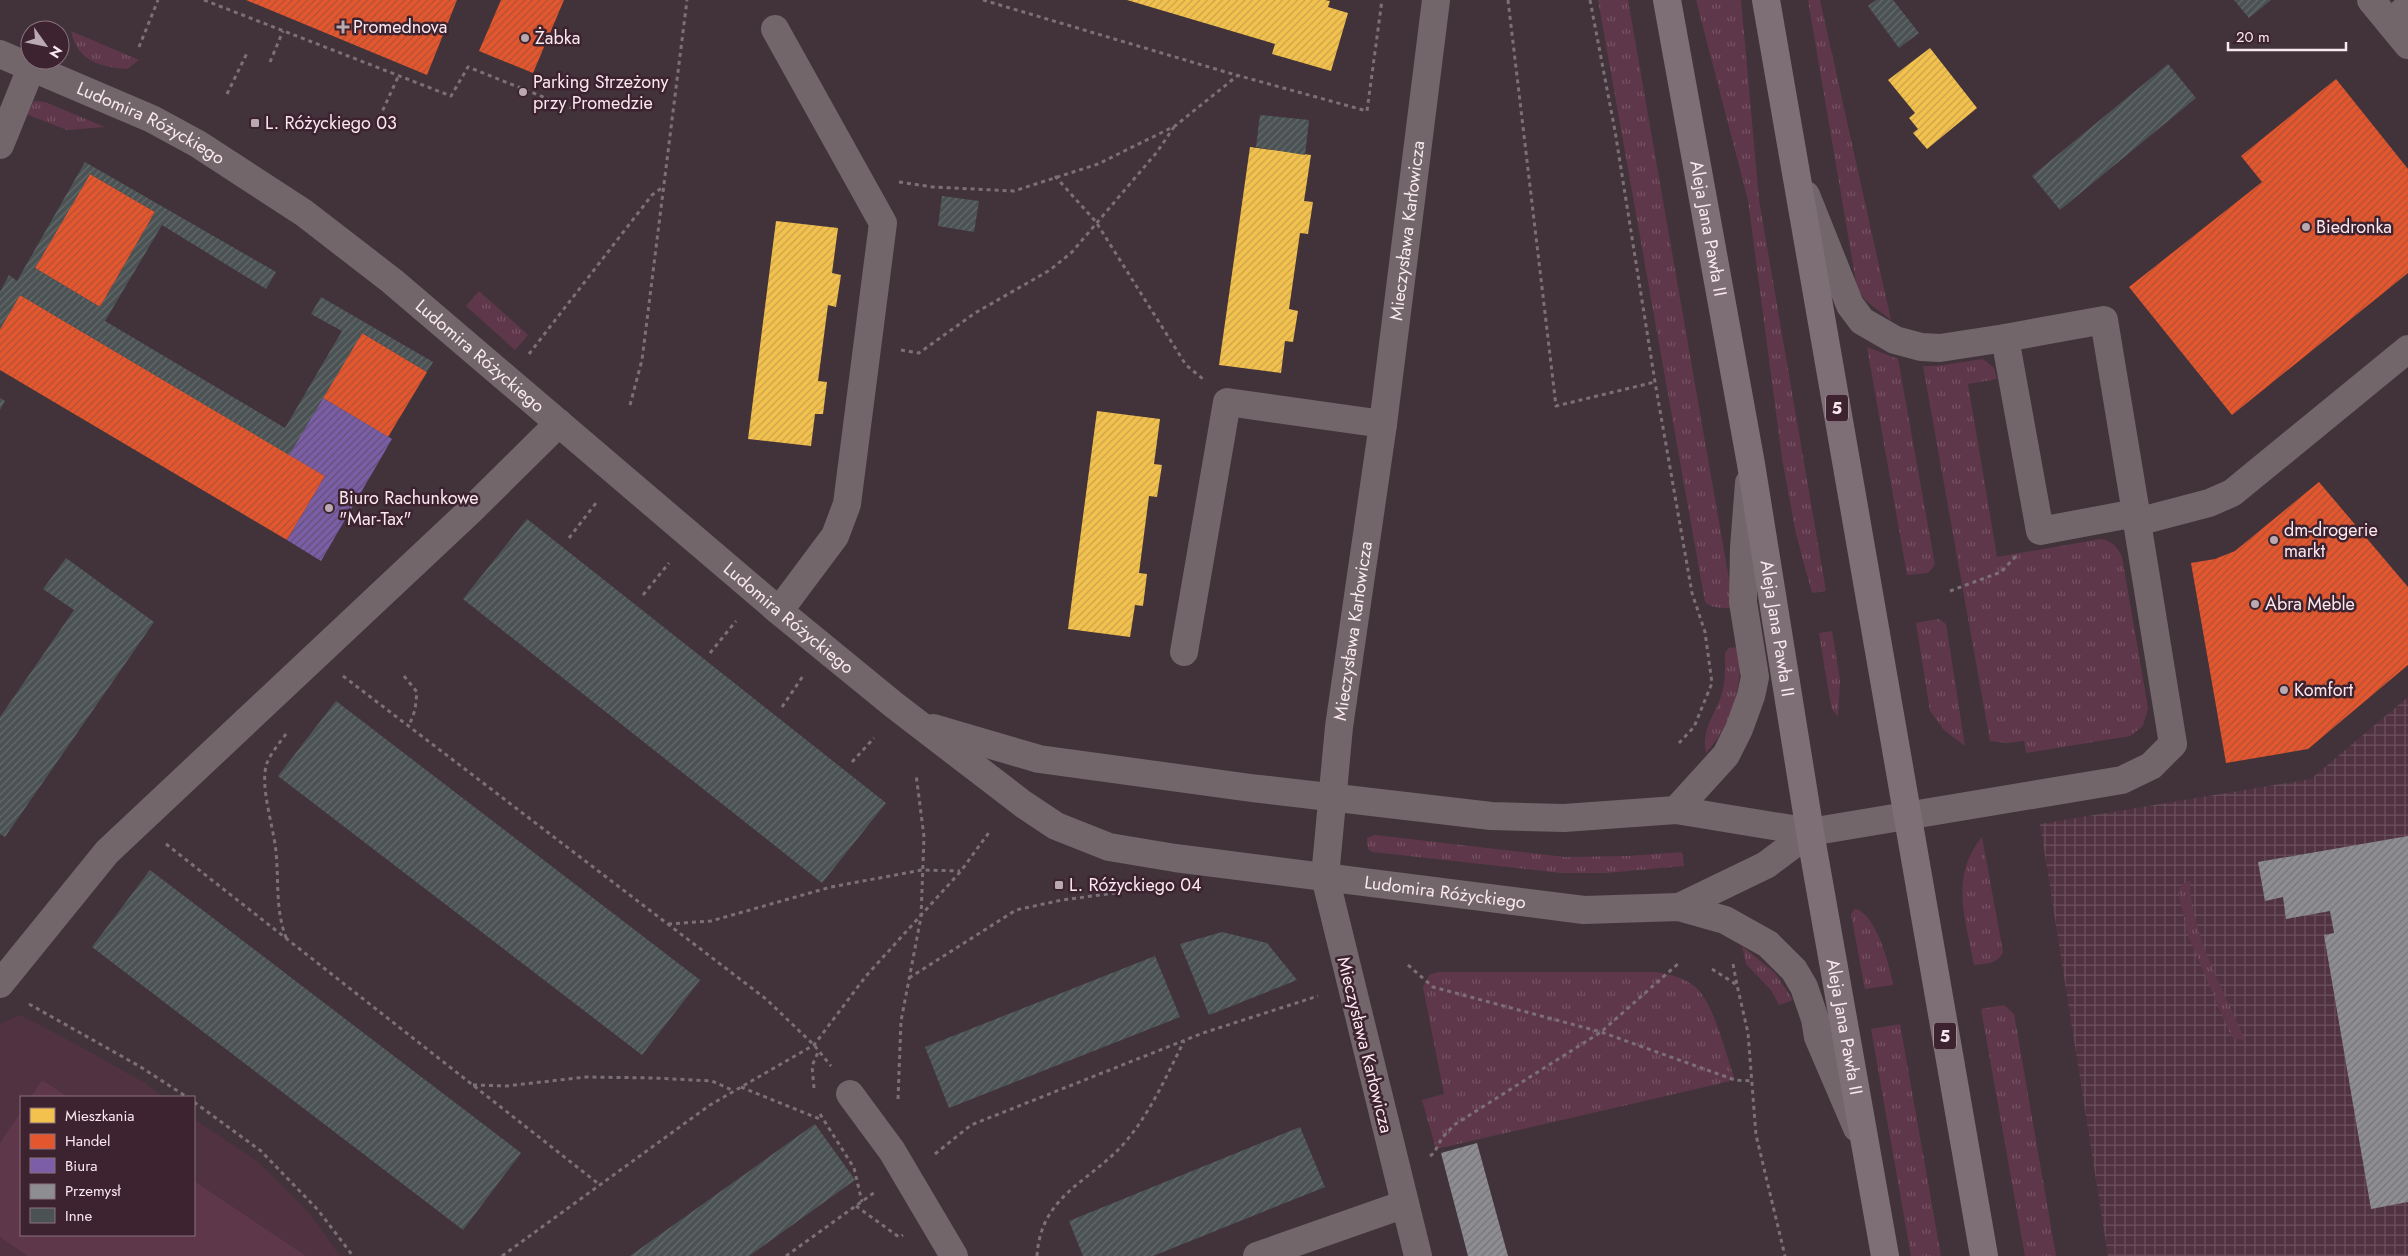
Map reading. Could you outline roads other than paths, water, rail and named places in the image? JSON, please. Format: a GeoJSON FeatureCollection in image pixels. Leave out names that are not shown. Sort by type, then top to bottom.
{"type":"FeatureCollection","features":[{"type":"Feature","properties":{"kind":"main road","name":"Aleja Jana Pawła II"},"geometry":{"type":"LineString","coordinates":[[1667,0],[1751,464],[1810,832],[1886,1256]]}},
{"type":"Feature","properties":{"kind":"main road","name":"5"},"geometry":{"type":"LineString","coordinates":[[1766,0],[1984,1256]]}},
{"type":"Feature","properties":{"kind":"street","name":"Mieczysława Karłowicza"},"geometry":{"type":"LineString","coordinates":[[1418,1256],[1325,877],[1339,727],[1382,424],[1436,0]]}},
{"type":"Feature","properties":{"kind":"street"},"geometry":{"type":"LineString","coordinates":[[2371,0],[2399,15],[2408,45]]}},
{"type":"Feature","properties":{"kind":"street"},"geometry":{"type":"LineString","coordinates":[[775,29],[859,175],[883,223],[869,345],[846,504],[835,536],[779,611]]}},
{"type":"Feature","properties":{"kind":"street","name":"Ludomira Różyckiego"},"geometry":{"type":"LineString","coordinates":[[0,54],[20,62]]}},
{"type":"Feature","properties":{"kind":"street"},"geometry":{"type":"LineString","coordinates":[[0,144],[30,70]]}},
{"type":"Feature","properties":{"kind":"street","name":"Ludomira Różyckiego"},"geometry":{"type":"LineString","coordinates":[[41,70],[152,118],[254,178],[319,224],[392,281],[779,611],[917,723],[1023,804],[1056,826],[1109,847],[1184,860],[1584,910],[1679,907],[1724,920],[1768,944],[1794,970],[1804,987],[1815,1019],[1818,1037],[1868,1156]]}},
{"type":"Feature","properties":{"kind":"street"},"geometry":{"type":"LineString","coordinates":[[1679,907],[1766,865],[1810,832],[2122,780],[2150,766],[2173,744],[2104,320],[1940,348],[1921,347],[1895,340],[1862,321],[1850,305],[1795,168]]}},
{"type":"Feature","properties":{"kind":"street"},"geometry":{"type":"LineString","coordinates":[[2005,338],[2040,531],[2137,517],[2210,503],[2232,493],[2408,349]]}},
{"type":"Feature","properties":{"kind":"street"},"geometry":{"type":"LineString","coordinates":[[1184,652],[1227,402],[1382,424]]}},
{"type":"Feature","properties":{"kind":"street"},"geometry":{"type":"LineString","coordinates":[[0,984],[107,852],[470,511],[559,423]]}},
{"type":"Feature","properties":{"kind":"street"},"geometry":{"type":"LineString","coordinates":[[1676,810],[1726,756],[1739,730],[1751,696],[1755,677],[1743,602],[1744,548],[1751,464]]}},
{"type":"Feature","properties":{"kind":"street","name":"Ludomira Różyckiego"},"geometry":{"type":"LineString","coordinates":[[917,723],[1039,759],[1332,797],[1491,816],[1564,818],[1676,810],[1810,832]]}},
{"type":"Feature","properties":{"kind":"street"},"geometry":{"type":"LineString","coordinates":[[850,1094],[886,1143],[954,1256]]}},
{"type":"Feature","properties":{"kind":"street"},"geometry":{"type":"LineString","coordinates":[[1256,1256],[1405,1204]]}},
{"type":"Feature","properties":{"kind":"place","name":"Promednova"},"geometry":{"type":"Point","coordinates":[343,27]}},
{"type":"Feature","properties":{"kind":"place","name":"Żabka"},"geometry":{"type":"Point","coordinates":[525,38]}},
{"type":"Feature","properties":{"kind":"place","name":"Parking Strzeżony przy Promedzie"},"geometry":{"type":"Point","coordinates":[523,92]}},
{"type":"Feature","properties":{"kind":"place","name":"L. Różyckiego 03"},"geometry":{"type":"Point","coordinates":[255,123]}},
{"type":"Feature","properties":{"kind":"place","name":"Biedronka"},"geometry":{"type":"Point","coordinates":[2306,227]}},
{"type":"Feature","properties":{"kind":"place","name":"Biuro Rachunkowe \"Mar-Tax\""},"geometry":{"type":"Point","coordinates":[329,508]}},
{"type":"Feature","properties":{"kind":"place","name":"dm-drogerie markt"},"geometry":{"type":"Point","coordinates":[2274,540]}},
{"type":"Feature","properties":{"kind":"place","name":"Abra Meble"},"geometry":{"type":"Point","coordinates":[2255,604]}},
{"type":"Feature","properties":{"kind":"place","name":"Komfort"},"geometry":{"type":"Point","coordinates":[2284,690]}},
{"type":"Feature","properties":{"kind":"place","name":"L. Różyckiego 04"},"geometry":{"type":"Point","coordinates":[1059,885]}}]}
